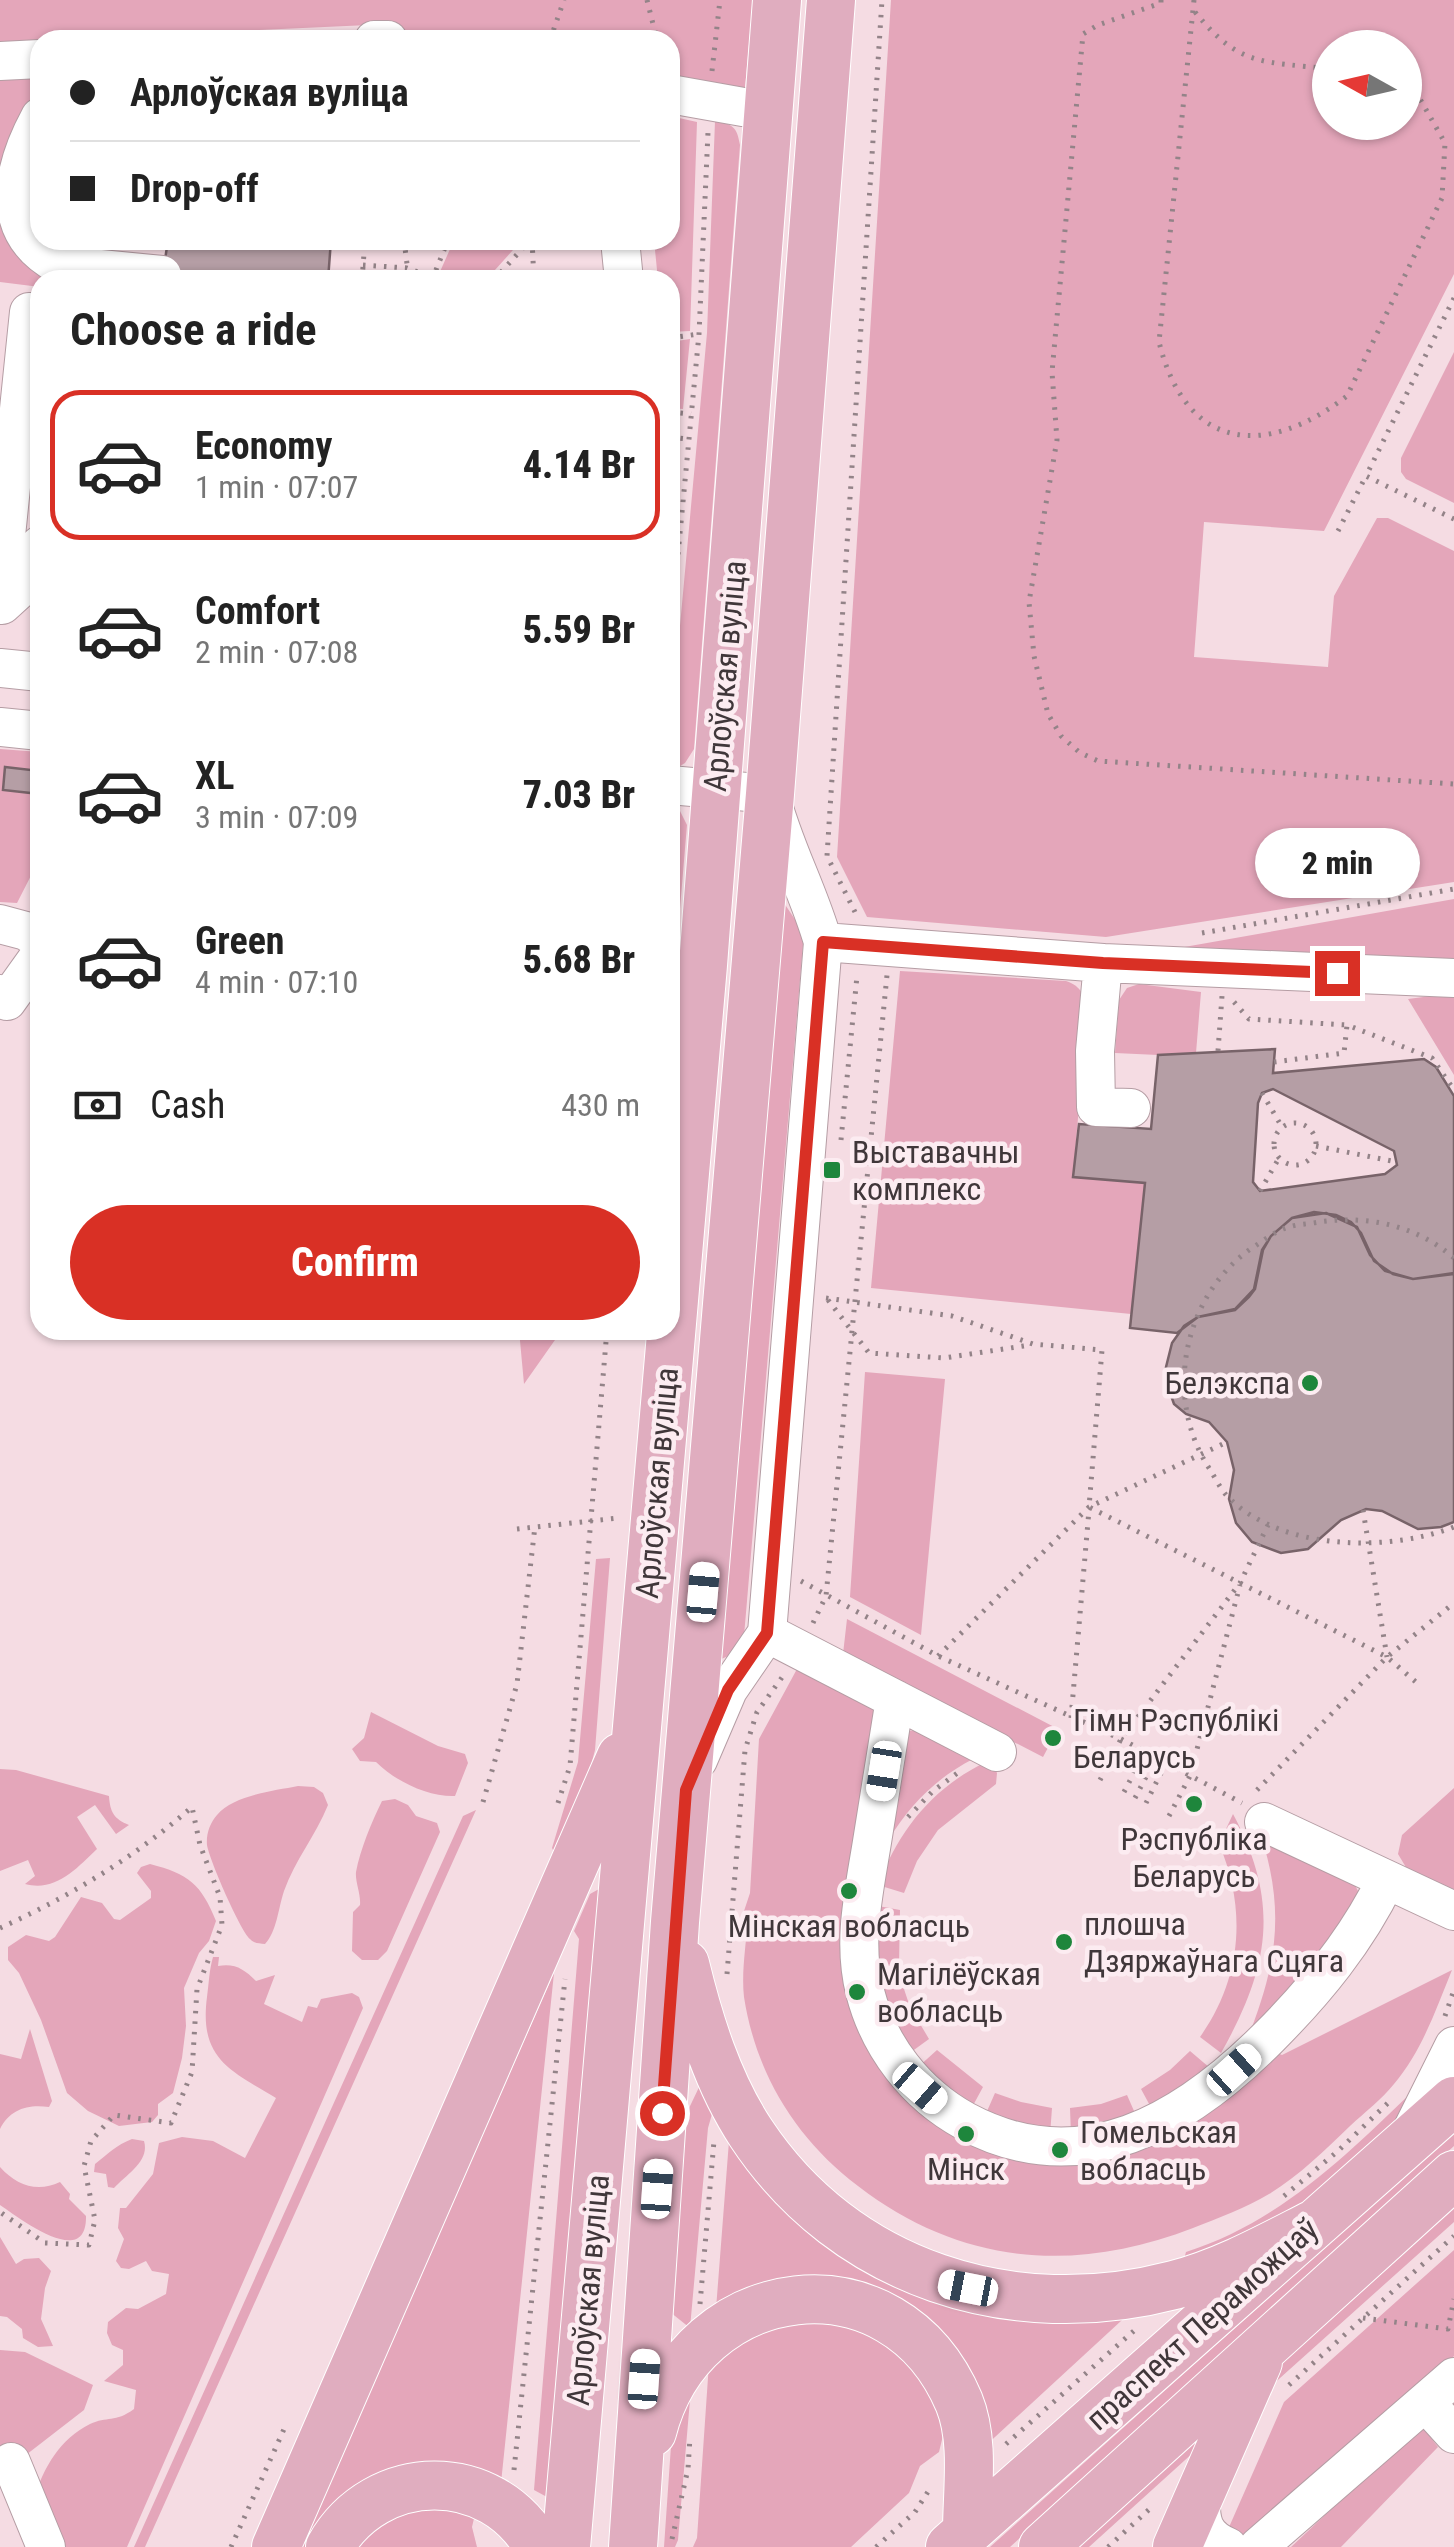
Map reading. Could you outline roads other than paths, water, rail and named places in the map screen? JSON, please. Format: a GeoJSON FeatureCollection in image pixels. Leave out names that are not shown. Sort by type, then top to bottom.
{"type":"FeatureCollection","features":[{"type":"Feature","properties":{"kind":"main road","name":"Арлоўская вуліца"},"geometry":{"type":"LineString","coordinates":[[680,1094],[693,786],[770,108],[777,0]]}},
{"type":"Feature","properties":{"kind":"main road","name":"Арлоўская вуліца"},"geometry":{"type":"LineString","coordinates":[[633,2547],[675,1922],[770,794],[831,0]]}},
{"type":"Feature","properties":{"kind":"main road"},"geometry":{"type":"LineString","coordinates":[[770,108],[824,103]]}},
{"type":"Feature","properties":{"kind":"main road"},"geometry":{"type":"LineString","coordinates":[[680,1237],[733,1242]]}},
{"type":"Feature","properties":{"kind":"main road","name":"Арлоўская вуліца"},"geometry":{"type":"LineString","coordinates":[[566,2547],[667,1340]]}},
{"type":"Feature","properties":{"kind":"main road"},"geometry":{"type":"LineString","coordinates":[[276,2547],[636,1721]]}},
{"type":"Feature","properties":{"kind":"main road"},"geometry":{"type":"LineString","coordinates":[[675,1922],[700,2024],[752,2135],[809,2201],[855,2240],[900,2265],[943,2282],[994,2292],[1055,2298],[1114,2295],[1174,2285],[1238,2262],[1298,2211]]}},
{"type":"Feature","properties":{"kind":"main road","name":"праспект Пераможцаў"},"geometry":{"type":"LineString","coordinates":[[959,2540],[1298,2211],[1406,2144],[1454,2101]]}},
{"type":"Feature","properties":{"kind":"main road","name":"праспект Пераможцаў"},"geometry":{"type":"LineString","coordinates":[[1044,2547],[1454,2175]]}},
{"type":"Feature","properties":{"kind":"main road"},"geometry":{"type":"LineString","coordinates":[[637,2494],[656,2416],[676,2377],[697,2350],[732,2319],[766,2305],[832,2299],[883,2317],[913,2337],[931,2356],[960,2403],[968,2436],[959,2540]]}},
{"type":"Feature","properties":{"kind":"main road"},"geometry":{"type":"LineString","coordinates":[[1178,2547],[1182,2496],[1265,2345]]}},
{"type":"Feature","properties":{"kind":"main road"},"geometry":{"type":"LineString","coordinates":[[330,2547],[342,2525],[367,2504],[393,2491],[420,2486],[476,2492],[499,2503],[538,2547]]}},
{"type":"Feature","properties":{"kind":"street"},"geometry":{"type":"LineString","coordinates":[[0,61],[30,59]]}},
{"type":"Feature","properties":{"kind":"street"},"geometry":{"type":"LineString","coordinates":[[680,96],[743,108],[770,108]]}},
{"type":"Feature","properties":{"kind":"street"},"geometry":{"type":"LineString","coordinates":[[30,136],[9,192],[8,212],[18,235],[30,246]]}},
{"type":"Feature","properties":{"kind":"street"},"geometry":{"type":"LineString","coordinates":[[35,250],[59,265],[110,270]]}},
{"type":"Feature","properties":{"kind":"street"},"geometry":{"type":"LineString","coordinates":[[0,594],[29,312]]}},
{"type":"Feature","properties":{"kind":"street"},"geometry":{"type":"LineString","coordinates":[[0,607],[25,584],[30,564]]}},
{"type":"Feature","properties":{"kind":"street"},"geometry":{"type":"LineString","coordinates":[[0,668],[30,671]]}},
{"type":"Feature","properties":{"kind":"street"},"geometry":{"type":"LineString","coordinates":[[0,727],[30,730]]}},
{"type":"Feature","properties":{"kind":"street"},"geometry":{"type":"LineString","coordinates":[[686,1790],[728,1690],[767,1633],[823,942],[814,910],[779,830],[770,794],[693,786]]}},
{"type":"Feature","properties":{"kind":"street"},"geometry":{"type":"LineString","coordinates":[[0,924],[30,934]]}},
{"type":"Feature","properties":{"kind":"street"},"geometry":{"type":"LineString","coordinates":[[823,942],[874,956],[1454,978]]}},
{"type":"Feature","properties":{"kind":"street"},"geometry":{"type":"LineString","coordinates":[[1103,963],[1095,1051],[1096,1107],[1131,1108]]}},
{"type":"Feature","properties":{"kind":"street"},"geometry":{"type":"LineString","coordinates":[[0,994],[8,1001],[30,969]]}},
{"type":"Feature","properties":{"kind":"street"},"geometry":{"type":"LineString","coordinates":[[767,1633],[997,1752]]}},
{"type":"Feature","properties":{"kind":"street"},"geometry":{"type":"LineString","coordinates":[[895,1699],[860,1914],[863,1983],[882,2036],[908,2075],[955,2115],[992,2133],[1036,2144],[1087,2145],[1124,2137],[1172,2116],[1214,2088],[1292,2014],[1368,1918],[1386,1880]]}},
{"type":"Feature","properties":{"kind":"street"},"geometry":{"type":"LineString","coordinates":[[1255,1805],[1386,1880],[1454,1911]]}},
{"type":"Feature","properties":{"kind":"street"},"geometry":{"type":"LineString","coordinates":[[1406,2144],[1446,2030]]}},
{"type":"Feature","properties":{"kind":"street"},"geometry":{"type":"LineString","coordinates":[[1258,2547],[1445,2390],[1454,2434]]}},
{"type":"Feature","properties":{"kind":"street"},"geometry":{"type":"LineString","coordinates":[[10,2462],[46,2547]]}},
{"type":"Feature","properties":{"kind":"street"},"geometry":{"type":"LineString","coordinates":[[1182,2496],[1214,2541],[1228,2547]]}},
{"type":"Feature","properties":{"kind":"place","name":"Выставачны комплекс"},"geometry":{"type":"Point","coordinates":[832,1170]}},
{"type":"Feature","properties":{"kind":"place","name":"Белэкспа"},"geometry":{"type":"Point","coordinates":[1310,1383]}},
{"type":"Feature","properties":{"kind":"place","name":"Гімн Рэспублікі Беларусь"},"geometry":{"type":"Point","coordinates":[1053,1738]}},
{"type":"Feature","properties":{"kind":"place","name":"Рэспубліка Беларусь"},"geometry":{"type":"Point","coordinates":[1194,1804]}},
{"type":"Feature","properties":{"kind":"place","name":"Мінская вобласць"},"geometry":{"type":"Point","coordinates":[849,1891]}},
{"type":"Feature","properties":{"kind":"place","name":"плошча Дзяржаўнага Сцяга"},"geometry":{"type":"Point","coordinates":[1064,1942]}},
{"type":"Feature","properties":{"kind":"place","name":"Магілёўская вобласць"},"geometry":{"type":"Point","coordinates":[857,1992]}},
{"type":"Feature","properties":{"kind":"place","name":"Мінск"},"geometry":{"type":"Point","coordinates":[966,2134]}},
{"type":"Feature","properties":{"kind":"place","name":"Гомельская вобласць"},"geometry":{"type":"Point","coordinates":[1060,2150]}}]}
